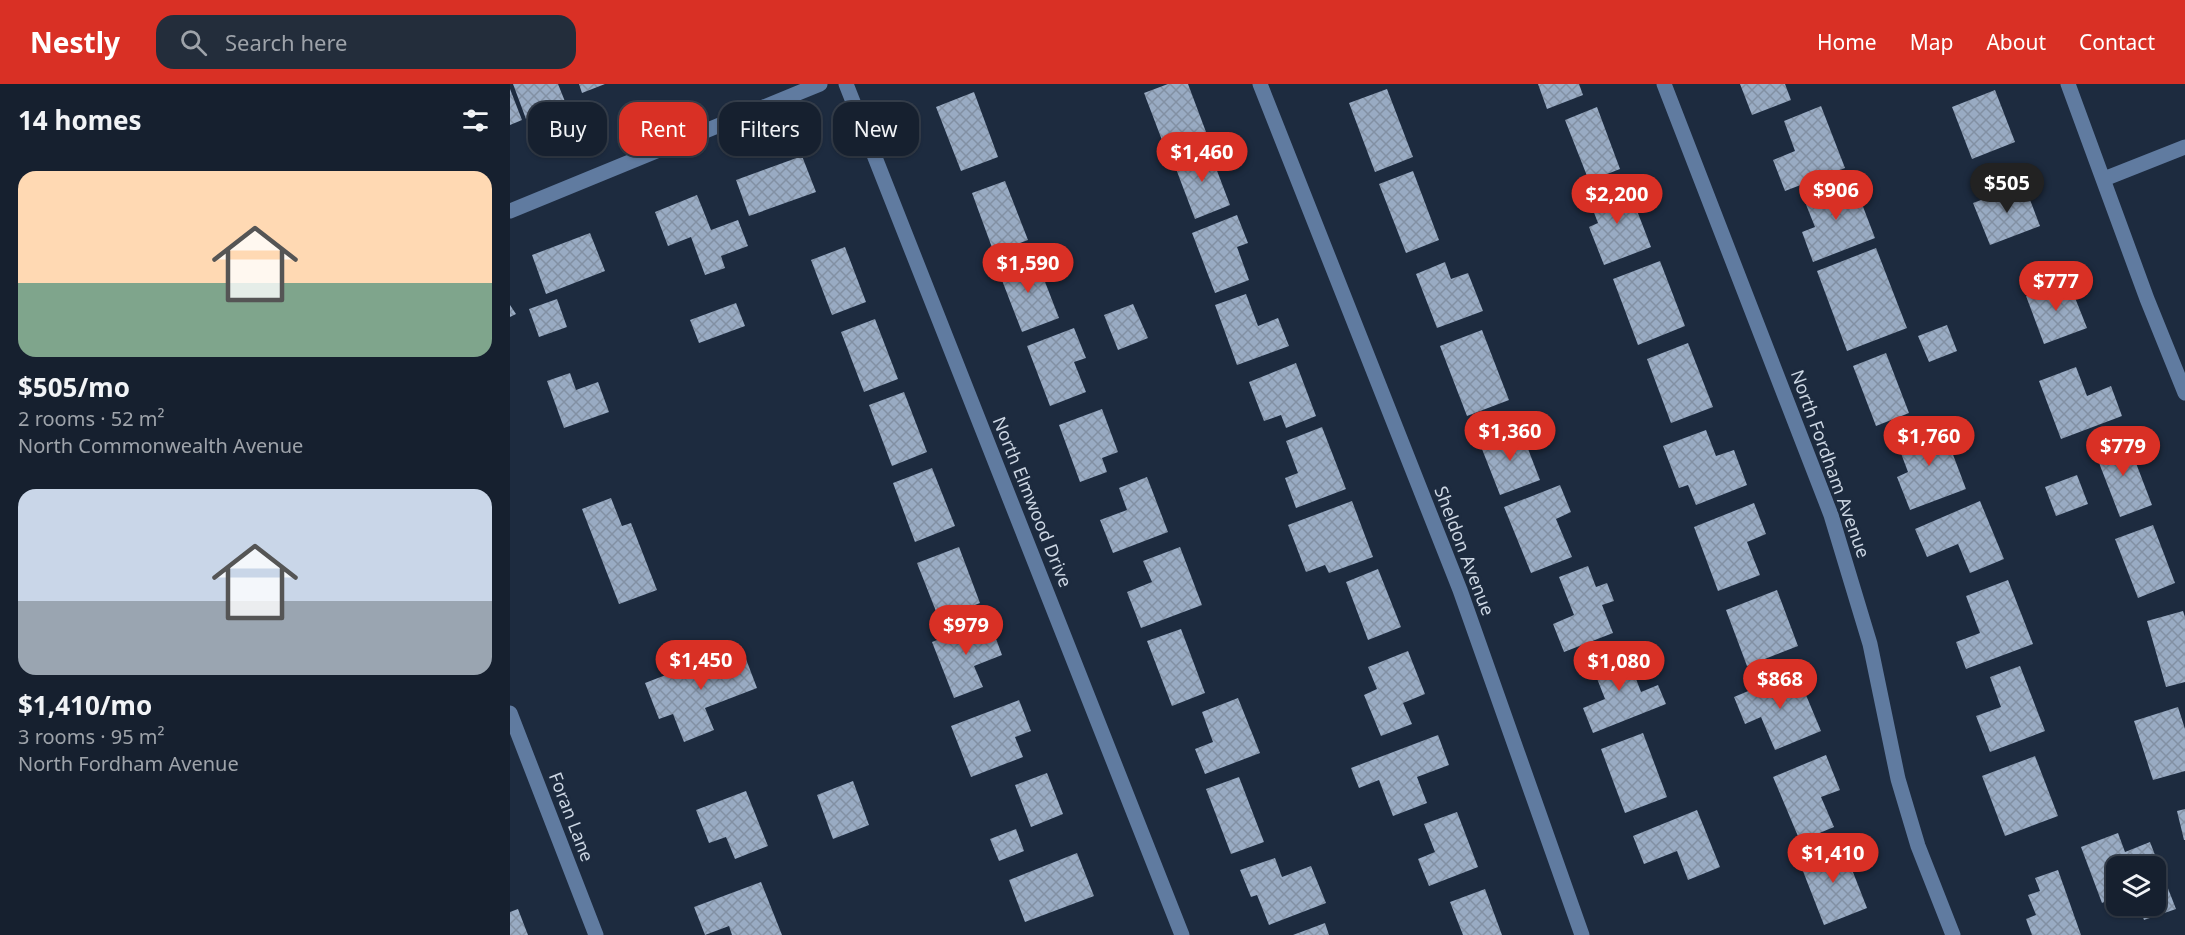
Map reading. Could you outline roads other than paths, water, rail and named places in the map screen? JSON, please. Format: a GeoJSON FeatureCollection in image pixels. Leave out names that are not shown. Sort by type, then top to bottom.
{"type":"FeatureCollection","features":[{"type":"Feature","properties":{"kind":"street"},"geometry":{"type":"LineString","coordinates":[[510,211],[820,84]]}},
{"type":"Feature","properties":{"kind":"street","name":"North Elmwood Drive"},"geometry":{"type":"LineString","coordinates":[[846,84],[1182,935]]}},
{"type":"Feature","properties":{"kind":"street","name":"Sheldon Avenue"},"geometry":{"type":"LineString","coordinates":[[1260,84],[1460,590],[1582,935]]}},
{"type":"Feature","properties":{"kind":"street","name":"North Fordham Avenue"},"geometry":{"type":"LineString","coordinates":[[1664,84],[1832,515],[1870,644],[1898,778],[1918,846],[1953,935]]}},
{"type":"Feature","properties":{"kind":"street"},"geometry":{"type":"LineString","coordinates":[[2068,84],[2147,299],[2185,393]]}},
{"type":"Feature","properties":{"kind":"street"},"geometry":{"type":"LineString","coordinates":[[2104,179],[2185,147]]}},
{"type":"Feature","properties":{"kind":"street","name":"Foran Lane"},"geometry":{"type":"LineString","coordinates":[[510,713],[596,935]]}}]}
